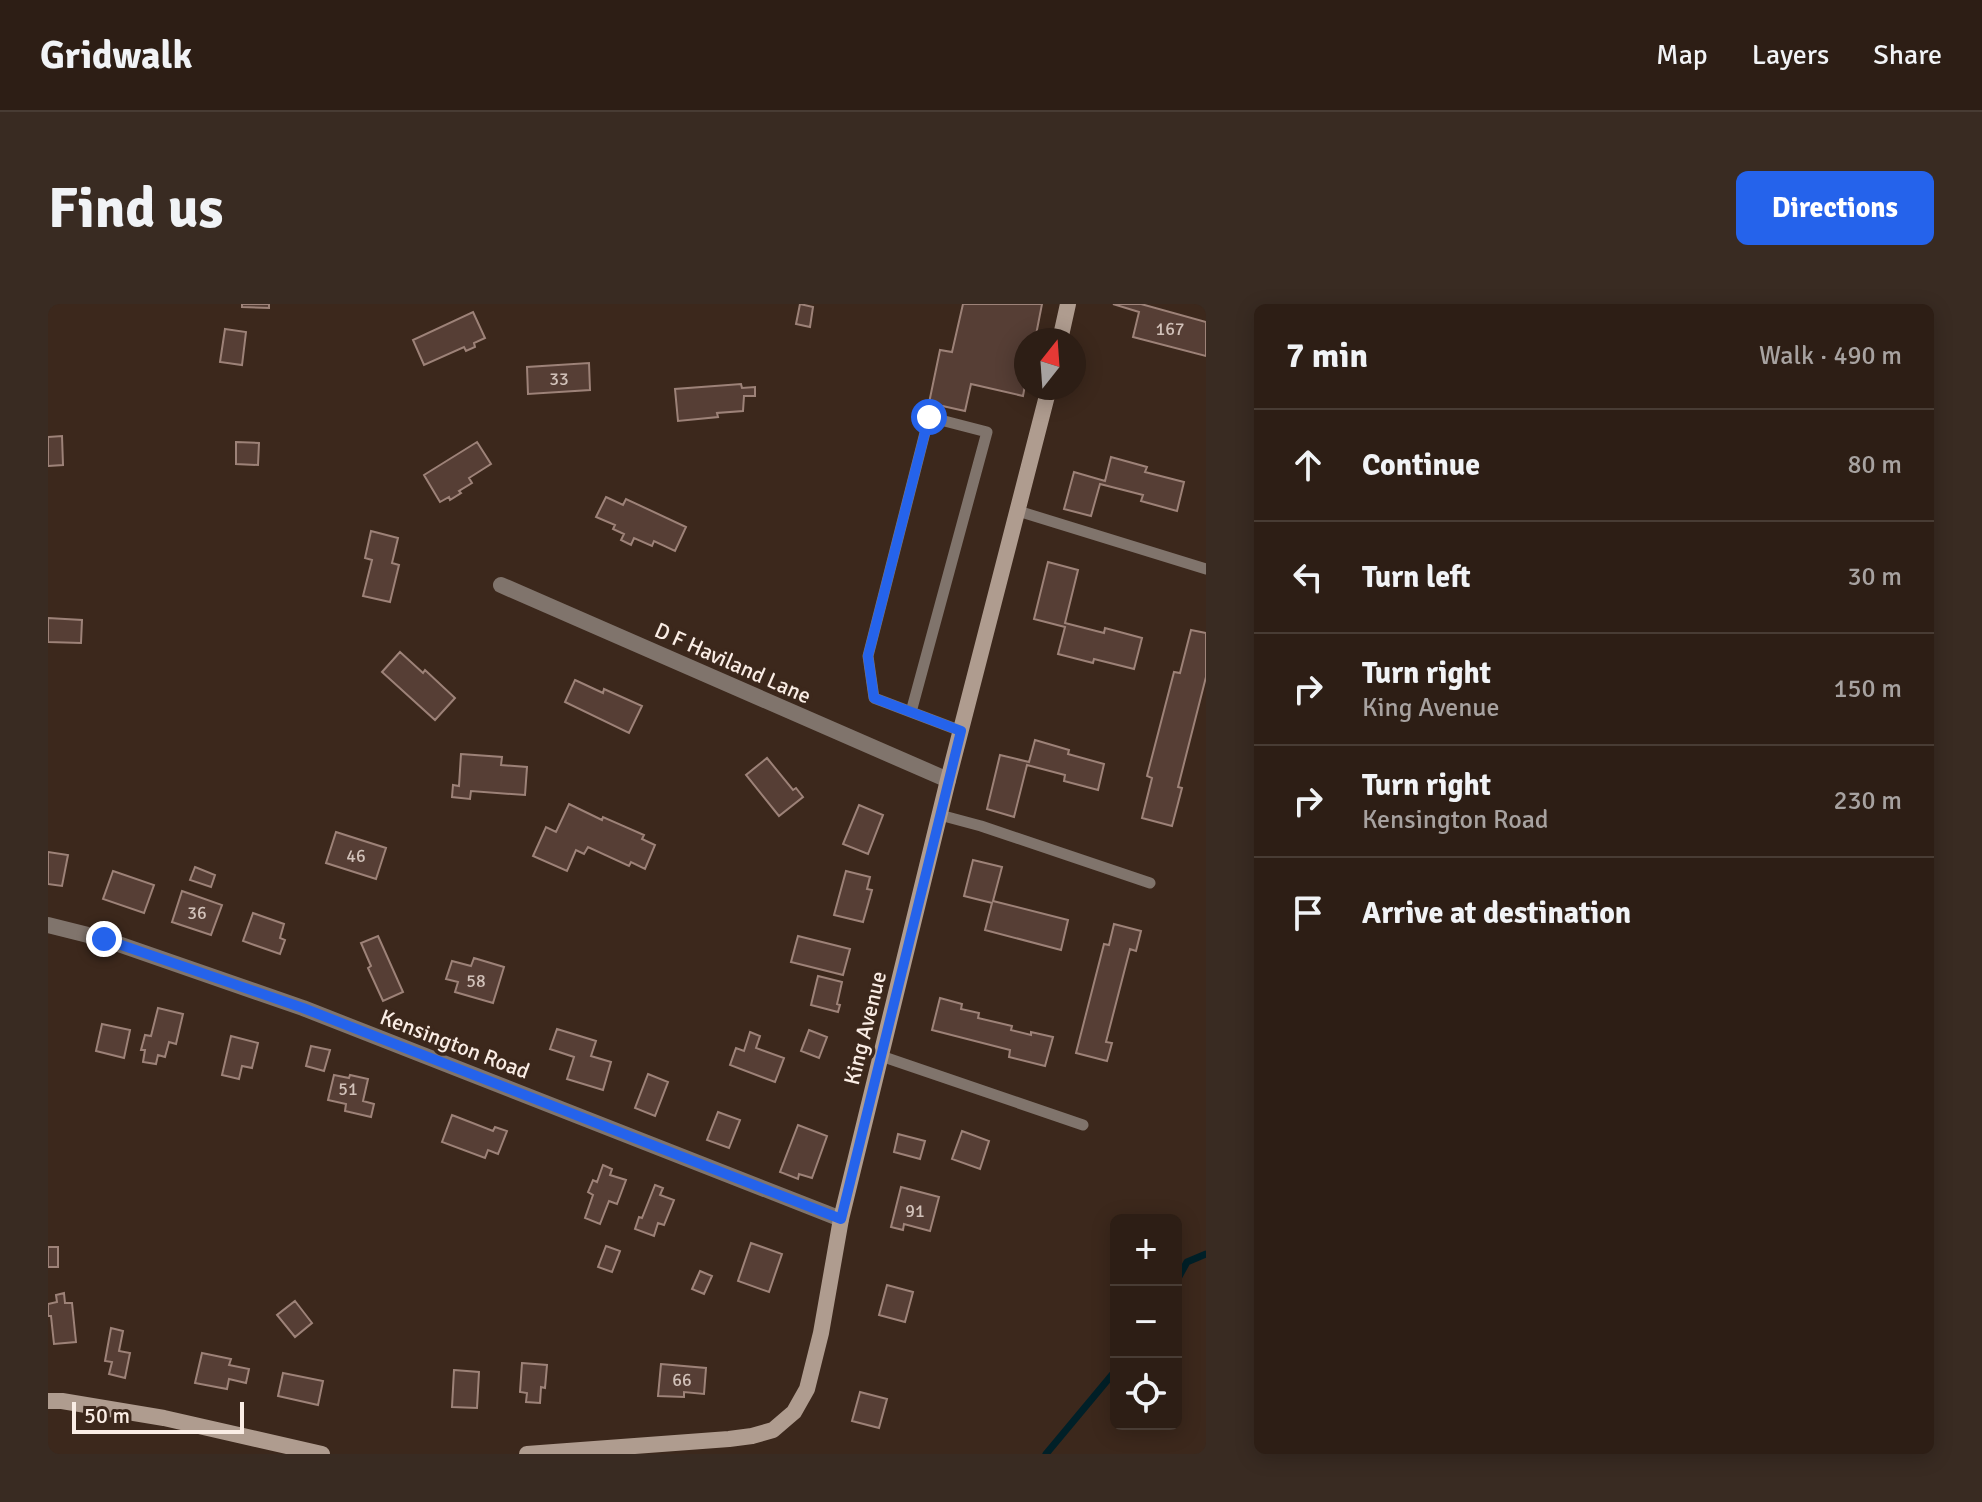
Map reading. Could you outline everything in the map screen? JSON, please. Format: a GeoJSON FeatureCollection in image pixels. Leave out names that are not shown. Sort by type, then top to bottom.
{"type":"FeatureCollection","features":[{"type":"Feature","properties":{"kind":"street"},"geometry":{"type":"LineString","coordinates":[[1063,328],[1068,304]]}},
{"type":"Feature","properties":{"kind":"street","name":"King Avenue"},"geometry":{"type":"LineString","coordinates":[[527,1454],[752,1436],[773,1430],[794,1412],[807,1389],[821,1333],[841,1219],[948,780],[1046,400]]}},
{"type":"Feature","properties":{"kind":"street","name":"D F Haviland Lane"},"geometry":{"type":"LineString","coordinates":[[501,585],[948,780]]}},
{"type":"Feature","properties":{"kind":"street","name":"Kensington Road"},"geometry":{"type":"LineString","coordinates":[[48,925],[104,939],[303,1008],[841,1219]]}},
{"type":"Feature","properties":{"kind":"street"},"geometry":{"type":"LineString","coordinates":[[48,1401],[164,1418],[322,1454]]}},
{"type":"Feature","properties":{"kind":"lane"},"geometry":{"type":"LineString","coordinates":[[911,712],[987,432],[929,417],[868,656],[874,698],[961,731]]}},
{"type":"Feature","properties":{"kind":"lane"},"geometry":{"type":"LineString","coordinates":[[1018,511],[1206,569]]}},
{"type":"Feature","properties":{"kind":"lane"},"geometry":{"type":"LineString","coordinates":[[940,815],[1150,883]]}},
{"type":"Feature","properties":{"kind":"lane"},"geometry":{"type":"LineString","coordinates":[[881,1056],[1083,1125]]}},
{"type":"Feature","properties":{"kind":"building"},"geometry":{"type":"Polygon","coordinates":[[[242,304],[269,304],[269,308],[242,307],[242,304]]]}},
{"type":"Feature","properties":{"kind":"building"},"geometry":{"type":"Polygon","coordinates":[[[800,304],[813,307],[810,327],[796,324],[800,304]]]}},
{"type":"Feature","properties":{"kind":"building"},"geometry":{"type":"Polygon","coordinates":[[[963,304],[1042,304],[1037,328],[1014,328],[1014,394],[971,384],[965,411],[929,403],[940,350],[952,352],[963,304]]]}},
{"type":"Feature","properties":{"kind":"building"},"geometry":{"type":"Polygon","coordinates":[[[1113,304],[1141,304],[1206,322],[1206,356],[1133,337],[1139,312],[1113,304]]]}},
{"type":"Feature","properties":{"kind":"building"},"geometry":{"type":"Polygon","coordinates":[[[473,312],[485,338],[466,351],[464,347],[424,365],[413,340],[473,312]]]}},
{"type":"Feature","properties":{"kind":"building"},"geometry":{"type":"Polygon","coordinates":[[[225,329],[246,332],[242,365],[220,362],[225,329]]]}},
{"type":"Feature","properties":{"kind":"building"},"geometry":{"type":"Polygon","coordinates":[[[589,363],[590,390],[528,394],[527,367],[589,363]]]}},
{"type":"Feature","properties":{"kind":"building"},"geometry":{"type":"Polygon","coordinates":[[[741,384],[742,388],[755,387],[755,396],[744,396],[743,411],[678,421],[675,389],[741,384]]]}},
{"type":"Feature","properties":{"kind":"building"},"geometry":{"type":"Polygon","coordinates":[[[62,436],[63,465],[48,466],[48,437],[62,436]]]}},
{"type":"Feature","properties":{"kind":"building"},"geometry":{"type":"Polygon","coordinates":[[[236,442],[259,443],[258,465],[236,464],[236,442]]]}},
{"type":"Feature","properties":{"kind":"building"},"geometry":{"type":"Polygon","coordinates":[[[477,442],[491,464],[469,478],[472,483],[459,491],[461,493],[440,502],[424,475],[477,442]]]}},
{"type":"Feature","properties":{"kind":"building"},"geometry":{"type":"Polygon","coordinates":[[[1111,457],[1147,467],[1145,472],[1184,482],[1177,511],[1141,501],[1143,495],[1100,484],[1091,516],[1064,509],[1074,472],[1105,481],[1111,457]]]}},
{"type":"Feature","properties":{"kind":"building"},"geometry":{"type":"Polygon","coordinates":[[[606,497],[623,505],[626,499],[686,527],[675,551],[654,541],[652,546],[634,538],[631,545],[621,540],[624,534],[613,529],[615,525],[596,517],[606,497]]]}},
{"type":"Feature","properties":{"kind":"building"},"geometry":{"type":"Polygon","coordinates":[[[371,531],[398,538],[392,563],[399,565],[390,602],[363,596],[372,560],[365,558],[371,531]]]}},
{"type":"Feature","properties":{"kind":"building"},"geometry":{"type":"Polygon","coordinates":[[[1048,562],[1078,570],[1065,623],[1104,633],[1105,628],[1142,638],[1134,669],[1058,654],[1065,627],[1034,619],[1048,562]]]}},
{"type":"Feature","properties":{"kind":"building"},"geometry":{"type":"Polygon","coordinates":[[[48,618],[82,620],[81,643],[48,642],[48,618]]]}},
{"type":"Feature","properties":{"kind":"building"},"geometry":{"type":"Polygon","coordinates":[[[1191,630],[1206,633],[1206,677],[1178,787],[1182,788],[1172,826],[1142,818],[1152,778],[1147,776],[1174,672],[1180,673],[1191,630]]]}},
{"type":"Feature","properties":{"kind":"building"},"geometry":{"type":"Polygon","coordinates":[[[400,652],[455,698],[435,720],[382,672],[400,652]]]}},
{"type":"Feature","properties":{"kind":"building"},"geometry":{"type":"Polygon","coordinates":[[[575,680],[642,706],[629,733],[565,702],[575,680]]]}},
{"type":"Feature","properties":{"kind":"building"},"geometry":{"type":"Polygon","coordinates":[[[1035,740],[1104,764],[1098,790],[1064,781],[1065,775],[1027,765],[1014,817],[987,809],[1000,755],[1029,762],[1035,740]]]}},
{"type":"Feature","properties":{"kind":"building"},"geometry":{"type":"Polygon","coordinates":[[[461,754],[502,757],[501,765],[527,767],[525,795],[471,791],[470,799],[452,797],[453,785],[459,786],[461,754]]]}},
{"type":"Feature","properties":{"kind":"building"},"geometry":{"type":"Polygon","coordinates":[[[767,758],[793,790],[796,788],[803,797],[779,816],[746,775],[767,758]]]}},
{"type":"Feature","properties":{"kind":"building"},"geometry":{"type":"Polygon","coordinates":[[[569,804],[644,835],[642,839],[655,845],[645,869],[631,862],[629,866],[588,847],[584,854],[576,850],[567,871],[533,856],[546,827],[556,832],[569,804]]]}},
{"type":"Feature","properties":{"kind":"building"},"geometry":{"type":"Polygon","coordinates":[[[859,805],[883,815],[868,854],[843,844],[859,805]]]}},
{"type":"Feature","properties":{"kind":"building"},"geometry":{"type":"Polygon","coordinates":[[[336,832],[386,848],[376,879],[326,863],[336,832]]]}},
{"type":"Feature","properties":{"kind":"building"},"geometry":{"type":"Polygon","coordinates":[[[48,852],[68,855],[62,886],[48,884],[48,852]]]}},
{"type":"Feature","properties":{"kind":"building"},"geometry":{"type":"Polygon","coordinates":[[[973,860],[1002,867],[993,901],[1068,920],[1061,950],[985,930],[992,903],[964,896],[973,860]]]}},
{"type":"Feature","properties":{"kind":"building"},"geometry":{"type":"Polygon","coordinates":[[[195,867],[215,875],[211,887],[190,880],[195,867]]]}},
{"type":"Feature","properties":{"kind":"building"},"geometry":{"type":"Polygon","coordinates":[[[113,871],[154,885],[144,913],[103,899],[113,871]]]}},
{"type":"Feature","properties":{"kind":"building"},"geometry":{"type":"Polygon","coordinates":[[[846,871],[870,877],[867,889],[872,890],[863,922],[834,915],[846,871]]]}},
{"type":"Feature","properties":{"kind":"building"},"geometry":{"type":"Polygon","coordinates":[[[182,891],[222,905],[211,935],[172,922],[182,891]]]}},
{"type":"Feature","properties":{"kind":"building"},"geometry":{"type":"Polygon","coordinates":[[[253,913],[284,924],[280,938],[285,940],[280,954],[243,941],[253,913]]]}},
{"type":"Feature","properties":{"kind":"building"},"geometry":{"type":"Polygon","coordinates":[[[1114,924],[1141,931],[1136,951],[1130,949],[1106,1042],[1112,1043],[1107,1061],[1076,1053],[1104,944],[1109,945],[1114,924]]]}},
{"type":"Feature","properties":{"kind":"building"},"geometry":{"type":"Polygon","coordinates":[[[378,936],[403,992],[383,1001],[361,943],[378,936]]]}},
{"type":"Feature","properties":{"kind":"building"},"geometry":{"type":"Polygon","coordinates":[[[798,936],[850,949],[843,975],[791,962],[798,936]]]}},
{"type":"Feature","properties":{"kind":"building"},"geometry":{"type":"Polygon","coordinates":[[[474,958],[504,967],[493,1003],[455,992],[458,982],[446,979],[452,961],[471,966],[474,958]]]}},
{"type":"Feature","properties":{"kind":"building"},"geometry":{"type":"Polygon","coordinates":[[[818,976],[842,982],[838,1012],[811,1005],[818,976]]]}},
{"type":"Feature","properties":{"kind":"building"},"geometry":{"type":"Polygon","coordinates":[[[940,998],[962,1004],[961,1009],[979,1013],[978,1018],[1012,1026],[1011,1030],[1053,1037],[1045,1066],[1009,1057],[1010,1050],[932,1030],[940,998]]]}},
{"type":"Feature","properties":{"kind":"building"},"geometry":{"type":"Polygon","coordinates":[[[158,1008],[183,1014],[176,1044],[169,1042],[165,1057],[158,1055],[156,1064],[143,1062],[145,1050],[141,1050],[145,1035],[151,1036],[158,1008]]]}},
{"type":"Feature","properties":{"kind":"building"},"geometry":{"type":"Polygon","coordinates":[[[102,1024],[130,1030],[124,1058],[96,1051],[102,1024]]]}},
{"type":"Feature","properties":{"kind":"building"},"geometry":{"type":"Polygon","coordinates":[[[557,1029],[596,1041],[591,1056],[611,1062],[603,1090],[567,1079],[574,1057],[550,1049],[557,1029]]]}},
{"type":"Feature","properties":{"kind":"building"},"geometry":{"type":"Polygon","coordinates":[[[809,1030],[827,1037],[819,1058],[801,1051],[809,1030]]]}},
{"type":"Feature","properties":{"kind":"building"},"geometry":{"type":"Polygon","coordinates":[[[750,1032],[760,1036],[756,1048],[784,1058],[775,1082],[730,1065],[736,1048],[744,1051],[750,1032]]]}},
{"type":"Feature","properties":{"kind":"building"},"geometry":{"type":"Polygon","coordinates":[[[231,1036],[258,1043],[252,1068],[242,1066],[239,1079],[222,1075],[231,1036]]]}},
{"type":"Feature","properties":{"kind":"building"},"geometry":{"type":"Polygon","coordinates":[[[311,1046],[330,1050],[324,1071],[306,1066],[311,1046]]]}},
{"type":"Feature","properties":{"kind":"building"},"geometry":{"type":"Polygon","coordinates":[[[648,1074],[668,1082],[655,1116],[635,1108],[648,1074]]]}},
{"type":"Feature","properties":{"kind":"building"},"geometry":{"type":"Polygon","coordinates":[[[334,1075],[368,1079],[363,1101],[374,1104],[371,1117],[345,1111],[346,1104],[328,1100],[334,1075]]]}},
{"type":"Feature","properties":{"kind":"building"},"geometry":{"type":"Polygon","coordinates":[[[718,1112],[740,1120],[729,1148],[707,1140],[718,1112]]]}},
{"type":"Feature","properties":{"kind":"building"},"geometry":{"type":"Polygon","coordinates":[[[452,1115],[493,1131],[495,1127],[507,1131],[498,1154],[488,1150],[485,1158],[442,1142],[452,1115]]]}},
{"type":"Feature","properties":{"kind":"building"},"geometry":{"type":"Polygon","coordinates":[[[798,1125],[827,1136],[812,1178],[799,1174],[798,1179],[780,1172],[798,1125]]]}},
{"type":"Feature","properties":{"kind":"building"},"geometry":{"type":"Polygon","coordinates":[[[962,1131],[989,1141],[980,1169],[952,1159],[962,1131]]]}},
{"type":"Feature","properties":{"kind":"building"},"geometry":{"type":"Polygon","coordinates":[[[898,1134],[925,1141],[920,1159],[894,1152],[898,1134]]]}},
{"type":"Feature","properties":{"kind":"building"},"geometry":{"type":"Polygon","coordinates":[[[603,1165],[612,1169],[610,1175],[626,1180],[617,1204],[609,1201],[600,1224],[585,1218],[593,1195],[588,1192],[593,1180],[597,1182],[603,1165]]]}},
{"type":"Feature","properties":{"kind":"building"},"geometry":{"type":"Polygon","coordinates":[[[655,1185],[663,1188],[660,1195],[674,1200],[664,1225],[658,1223],[654,1236],[635,1229],[655,1185]]]}},
{"type":"Feature","properties":{"kind":"building"},"geometry":{"type":"Polygon","coordinates":[[[901,1187],[939,1197],[930,1231],[904,1224],[903,1230],[891,1227],[901,1187]]]}},
{"type":"Feature","properties":{"kind":"building"},"geometry":{"type":"Polygon","coordinates":[[[751,1243],[782,1254],[769,1292],[738,1281],[751,1243]]]}},
{"type":"Feature","properties":{"kind":"building"},"geometry":{"type":"Polygon","coordinates":[[[606,1246],[620,1251],[612,1272],[598,1267],[606,1246]]]}},
{"type":"Feature","properties":{"kind":"building"},"geometry":{"type":"Polygon","coordinates":[[[48,1247],[58,1247],[58,1267],[48,1267],[48,1247]]]}},
{"type":"Feature","properties":{"kind":"building"},"geometry":{"type":"Polygon","coordinates":[[[700,1271],[712,1276],[704,1294],[692,1289],[700,1271]]]}},
{"type":"Feature","properties":{"kind":"building"},"geometry":{"type":"Polygon","coordinates":[[[887,1285],[913,1292],[905,1322],[879,1315],[887,1285]]]}},
{"type":"Feature","properties":{"kind":"building"},"geometry":{"type":"Polygon","coordinates":[[[64,1293],[65,1303],[72,1303],[76,1342],[54,1344],[48,1304],[57,1302],[56,1295],[64,1293]]]}},
{"type":"Feature","properties":{"kind":"building"},"geometry":{"type":"Polygon","coordinates":[[[295,1301],[312,1323],[295,1337],[277,1315],[295,1301]]]}},
{"type":"Feature","properties":{"kind":"building"},"geometry":{"type":"Polygon","coordinates":[[[111,1328],[123,1331],[119,1351],[130,1353],[125,1378],[109,1374],[112,1362],[105,1361],[111,1328]]]}},
{"type":"Feature","properties":{"kind":"building"},"geometry":{"type":"Polygon","coordinates":[[[202,1353],[231,1359],[229,1365],[249,1369],[246,1383],[229,1379],[227,1389],[195,1383],[202,1353]]]}},
{"type":"Feature","properties":{"kind":"building"},"geometry":{"type":"Polygon","coordinates":[[[522,1363],[547,1365],[540,1403],[526,1402],[527,1393],[520,1392],[522,1363]]]}},
{"type":"Feature","properties":{"kind":"building"},"geometry":{"type":"Polygon","coordinates":[[[661,1364],[706,1368],[704,1394],[684,1392],[684,1397],[658,1396],[661,1364]]]}},
{"type":"Feature","properties":{"kind":"building"},"geometry":{"type":"Polygon","coordinates":[[[454,1370],[479,1372],[477,1408],[452,1407],[454,1370]]]}},
{"type":"Feature","properties":{"kind":"building"},"geometry":{"type":"Polygon","coordinates":[[[283,1373],[323,1381],[318,1405],[278,1396],[283,1373]]]}},
{"type":"Feature","properties":{"kind":"building"},"geometry":{"type":"Polygon","coordinates":[[[860,1392],[887,1399],[879,1428],[852,1421],[860,1392]]]}},
{"type":"Feature","properties":{"kind":"waterway"},"geometry":{"type":"LineString","coordinates":[[1182,1271],[1187,1262],[1206,1254]]}},
{"type":"Feature","properties":{"kind":"waterway"},"geometry":{"type":"LineString","coordinates":[[1046,1454],[1110,1377]]}},
{"type":"Feature","properties":{"kind":"route"},"geometry":{"type":"LineString","coordinates":[[104,939],[303,1008],[841,1219],[961,731],[874,698],[868,656],[929,417]]}}]}
